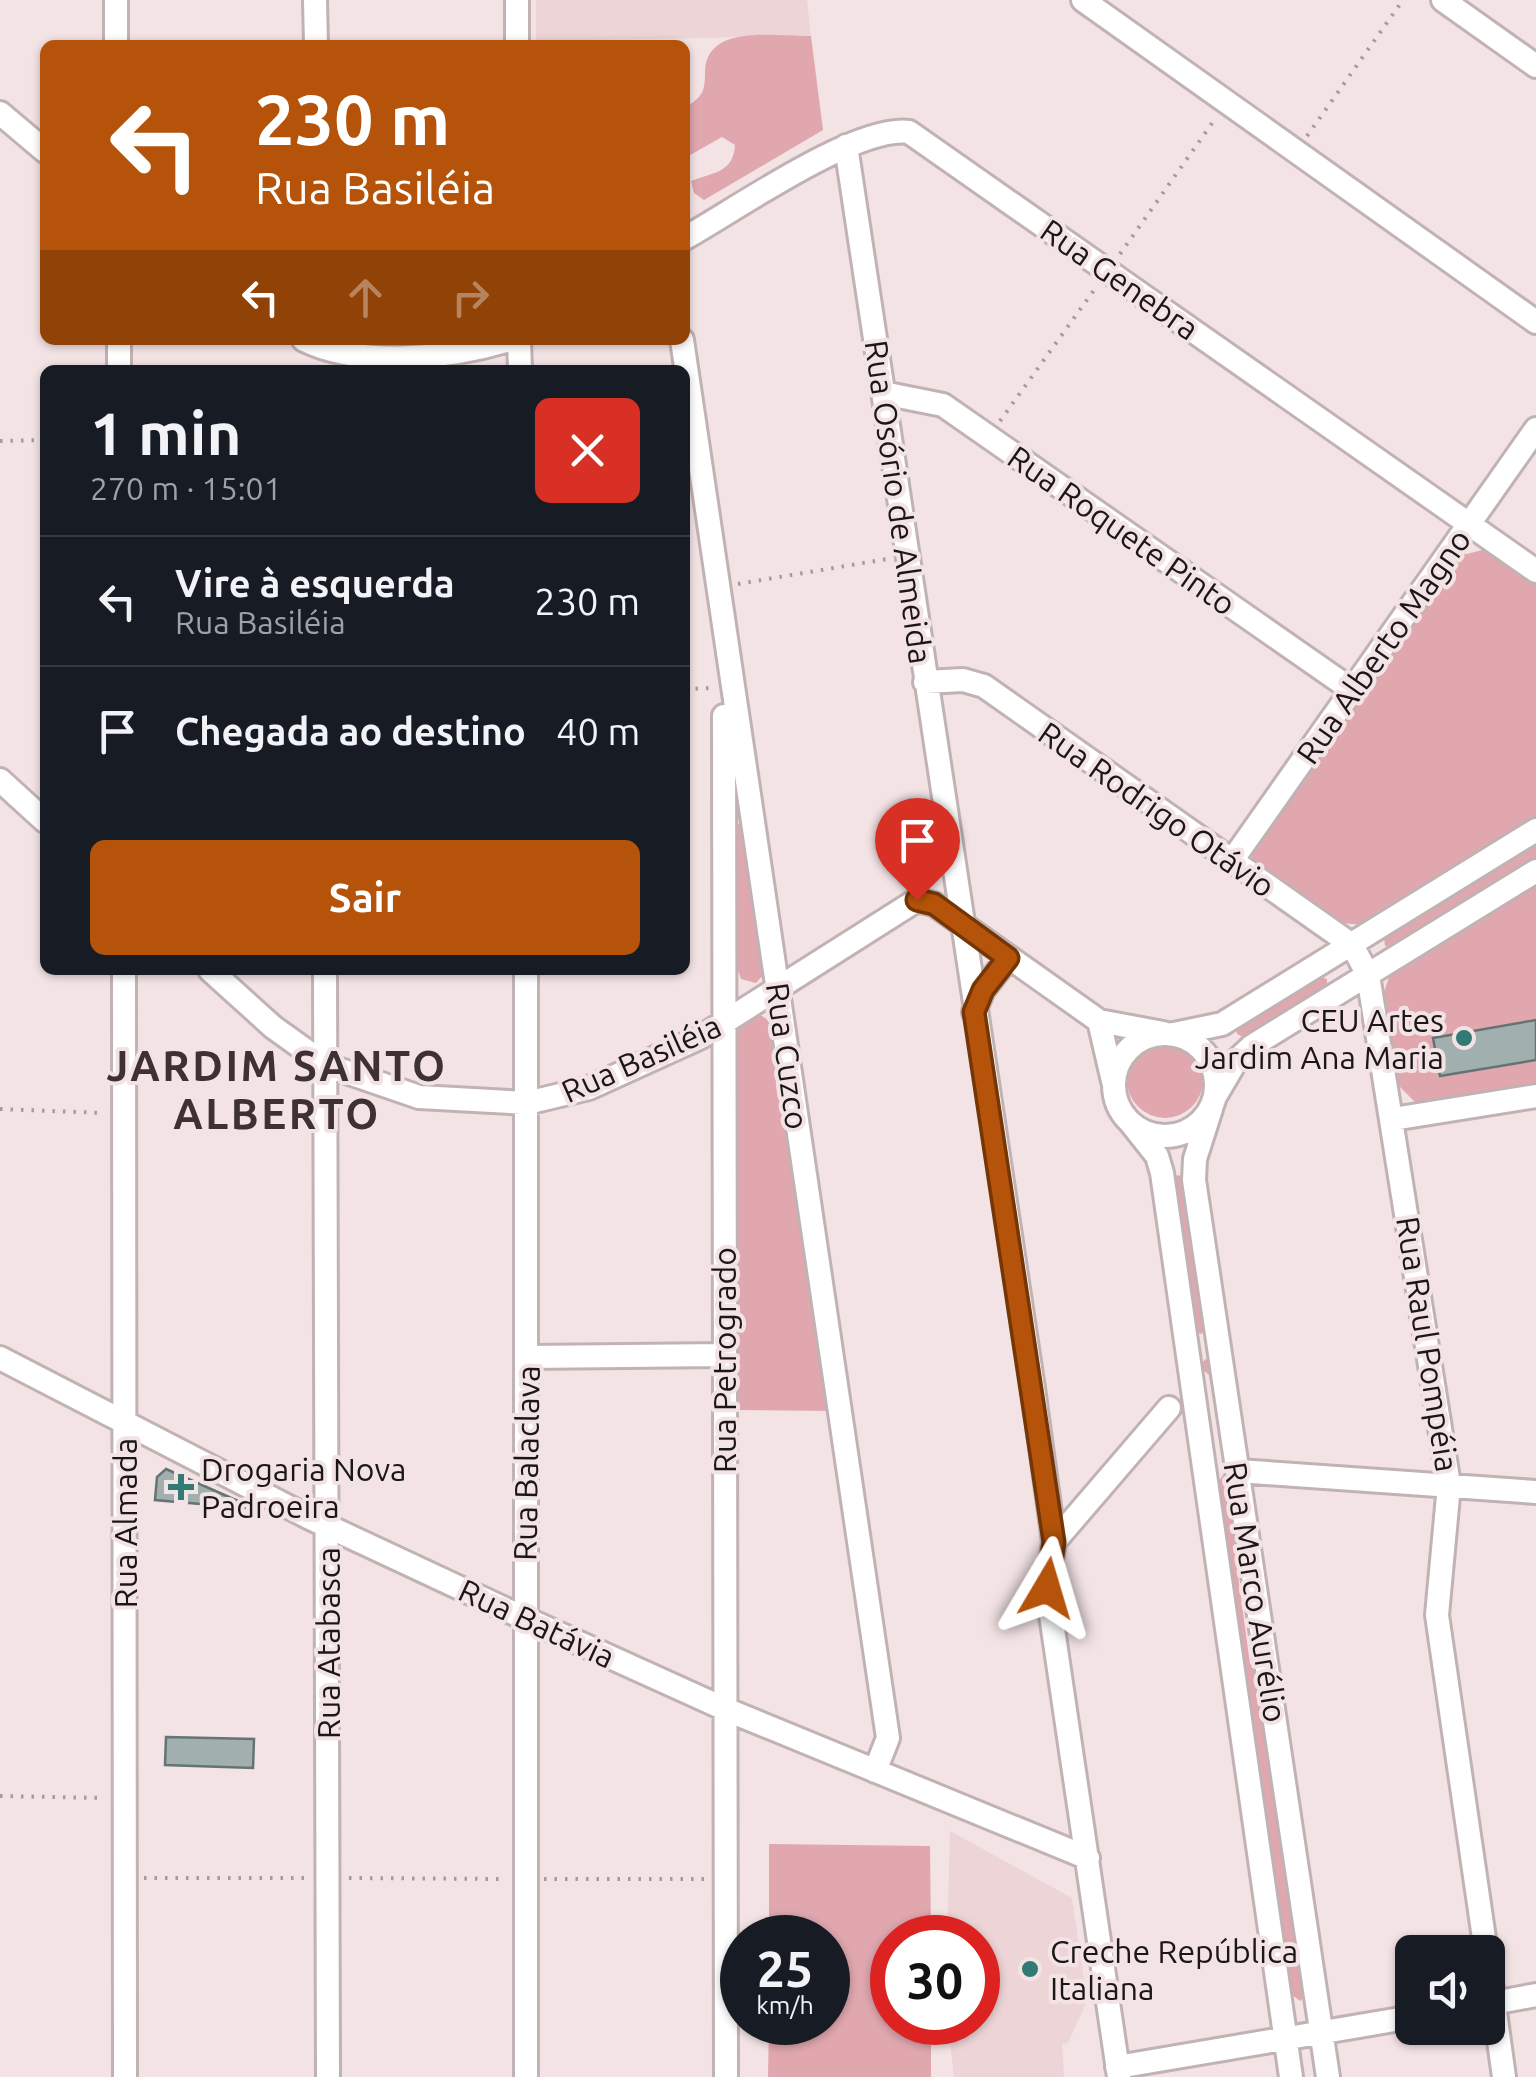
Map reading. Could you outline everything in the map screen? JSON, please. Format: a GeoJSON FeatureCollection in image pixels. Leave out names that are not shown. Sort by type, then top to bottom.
{"type":"FeatureCollection","features":[{"type":"Feature","properties":{"kind":"street"},"geometry":{"type":"LineString","coordinates":[[116,0],[116,40]]}},
{"type":"Feature","properties":{"kind":"street"},"geometry":{"type":"LineString","coordinates":[[315,0],[316,40]]}},
{"type":"Feature","properties":{"kind":"street"},"geometry":{"type":"LineString","coordinates":[[517,0],[517,40]]}},
{"type":"Feature","properties":{"kind":"street"},"geometry":{"type":"LineString","coordinates":[[1083,0],[1536,322]]}},
{"type":"Feature","properties":{"kind":"street"},"geometry":{"type":"LineString","coordinates":[[1443,0],[1536,66]]}},
{"type":"Feature","properties":{"kind":"street"},"geometry":{"type":"LineString","coordinates":[[0,112],[40,147]]}},
{"type":"Feature","properties":{"kind":"street","name":"Rua Genebra"},"geometry":{"type":"LineString","coordinates":[[690,235],[846,146],[882,132],[919,136],[1536,572]]}},
{"type":"Feature","properties":{"kind":"street","name":"Rua Osório de Almeida"},"geometry":{"type":"LineString","coordinates":[[846,146],[1046,1482],[1054,1542],[1047,1588],[1118,2072]]}},
{"type":"Feature","properties":{"kind":"street"},"geometry":{"type":"LineString","coordinates":[[315,349],[358,355],[424,354],[479,345]]}},
{"type":"Feature","properties":{"kind":"street","name":"Rua Roquete Pinto"},"geometry":{"type":"LineString","coordinates":[[882,393],[943,405],[1352,690]]}},
{"type":"Feature","properties":{"kind":"street","name":"Rua Cuzco"},"geometry":{"type":"LineString","coordinates":[[690,394],[888,1738],[875,1771]]}},
{"type":"Feature","properties":{"kind":"street","name":"Rua Alberto Magno"},"geometry":{"type":"LineString","coordinates":[[1230,862],[1536,430]]}},
{"type":"Feature","properties":{"kind":"street","name":"Rua Petrogrado"},"geometry":{"type":"LineString","coordinates":[[724,642],[726,2077]]}},
{"type":"Feature","properties":{"kind":"street","name":"Rua Rodrigo Otávio"},"geometry":{"type":"LineString","coordinates":[[926,682],[962,680],[984,686],[1352,945],[1368,974]]}},
{"type":"Feature","properties":{"kind":"street"},"geometry":{"type":"LineString","coordinates":[[0,780],[40,816]]}},
{"type":"Feature","properties":{"kind":"street"},"geometry":{"type":"LineString","coordinates":[[1114,1084],[1119,1063],[1132,1045],[1222,1024],[1536,830]]}},
{"type":"Feature","properties":{"kind":"street"},"geometry":{"type":"LineString","coordinates":[[952,857],[946,873],[925,900],[1098,1021],[1194,1042],[1208,1056],[1216,1074],[1213,1102]]}},
{"type":"Feature","properties":{"kind":"street"},"geometry":{"type":"LineString","coordinates":[[1098,1021],[1116,1101],[1130,1122],[1149,1134],[1173,1136],[1196,1126],[1236,1061],[1252,1046],[1536,870]]}},
{"type":"Feature","properties":{"kind":"street","name":"Rua Basiléia"},"geometry":{"type":"LineString","coordinates":[[216,975],[273,1027],[326,1065],[419,1097],[527,1103],[588,1088],[724,1024],[902,906],[925,900]]}},
{"type":"Feature","properties":{"kind":"street"},"geometry":{"type":"LineString","coordinates":[[974,1012],[983,990],[1008,958]]}},
{"type":"Feature","properties":{"kind":"street","name":"Rua Raul Pompéia"},"geometry":{"type":"LineString","coordinates":[[1368,974],[1450,1485],[1438,1615],[1484,1935]]}},
{"type":"Feature","properties":{"kind":"street","name":"Rua Almada"},"geometry":{"type":"LineString","coordinates":[[124,975],[125,2077]]}},
{"type":"Feature","properties":{"kind":"street","name":"Rua Atabasca"},"geometry":{"type":"LineString","coordinates":[[325,975],[328,2077]]}},
{"type":"Feature","properties":{"kind":"street","name":"Rua Balaclava"},"geometry":{"type":"LineString","coordinates":[[526,975],[526,2077]]}},
{"type":"Feature","properties":{"kind":"street"},"geometry":{"type":"LineString","coordinates":[[1393,1119],[1536,1096]]}},
{"type":"Feature","properties":{"kind":"street","name":"Rua Marco Aurélio"},"geometry":{"type":"LineString","coordinates":[[1213,1102],[1195,1160],[1194,1180],[1328,2077]]}},
{"type":"Feature","properties":{"kind":"street","name":"Rua Marco Aurélio"},"geometry":{"type":"LineString","coordinates":[[1130,1122],[1156,1156],[1162,1174],[1291,2077]]}},
{"type":"Feature","properties":{"kind":"street"},"geometry":{"type":"LineString","coordinates":[[1190,1356],[1220,1350]]}},
{"type":"Feature","properties":{"kind":"street"},"geometry":{"type":"LineString","coordinates":[[528,1357],[724,1356]]}},
{"type":"Feature","properties":{"kind":"street","name":"Rua Batávia"},"geometry":{"type":"LineString","coordinates":[[0,1358],[327,1524],[524,1618],[725,1708],[1088,1858]]}},
{"type":"Feature","properties":{"kind":"street"},"geometry":{"type":"LineString","coordinates":[[1054,1542],[1091,1494],[1169,1408]]}},
{"type":"Feature","properties":{"kind":"street"},"geometry":{"type":"LineString","coordinates":[[1238,1471],[1536,1492]]}},
{"type":"Feature","properties":{"kind":"street"},"geometry":{"type":"LineString","coordinates":[[1244,1510],[1262,1491],[1289,1476]]}},
{"type":"Feature","properties":{"kind":"street"},"geometry":{"type":"LineString","coordinates":[[1046,1482],[1069,1492],[1091,1494]]}},
{"type":"Feature","properties":{"kind":"street"},"geometry":{"type":"LineString","coordinates":[[1505,2001],[1536,1996]]}},
{"type":"Feature","properties":{"kind":"street"},"geometry":{"type":"LineString","coordinates":[[1118,2072],[1395,2019]]}},
{"type":"Feature","properties":{"kind":"street"},"geometry":{"type":"LineString","coordinates":[[1498,2045],[1504,2077]]}},
{"type":"Feature","properties":{"kind":"path"},"geometry":{"type":"LineString","coordinates":[[1296,152],[1403,0]]}},
{"type":"Feature","properties":{"kind":"path"},"geometry":{"type":"LineString","coordinates":[[0,440],[40,440]]}},
{"type":"Feature","properties":{"kind":"path"},"geometry":{"type":"LineString","coordinates":[[719,588],[907,556]]}},
{"type":"Feature","properties":{"kind":"path"},"geometry":{"type":"LineString","coordinates":[[690,689],[724,688]]}},
{"type":"Feature","properties":{"kind":"path"},"geometry":{"type":"LineString","coordinates":[[0,1109],[122,1114]]}},
{"type":"Feature","properties":{"kind":"path"},"geometry":{"type":"LineString","coordinates":[[0,1796],[124,1798]]}},
{"type":"Feature","properties":{"kind":"path"},"geometry":{"type":"LineString","coordinates":[[125,1878],[726,1879]]}},
{"type":"Feature","properties":{"kind":"shaded area"},"geometry":{"type":"Polygon","coordinates":[[[536,0],[807,0],[811,36],[591,40],[536,40],[536,0]]]}},
{"type":"Feature","properties":{"kind":"shaded area"},"geometry":{"type":"Polygon","coordinates":[[[811,36],[823,130],[704,200],[694,193],[691,181],[726,166],[735,145],[722,137],[690,155],[690,104],[702,93],[709,56],[718,45],[731,39],[811,36]]]}},
{"type":"Feature","properties":{"kind":"shaded area"},"geometry":{"type":"Polygon","coordinates":[[[1486,549],[1536,585],[1536,818],[1365,925],[1340,923],[1252,862],[1251,853],[1459,556],[1486,549]]]}},
{"type":"Feature","properties":{"kind":"shaded area"},"geometry":{"type":"Polygon","coordinates":[[[740,823],[765,973],[756,983],[741,979],[737,967],[735,827],[740,823]]]}},
{"type":"Feature","properties":{"kind":"shaded area"},"geometry":{"type":"Polygon","coordinates":[[[1536,843],[1536,858],[1391,947],[1385,946],[1384,938],[1536,843]]]}},
{"type":"Feature","properties":{"kind":"shaded area","name":"CEU Artes Jardim Ana Maria"},"geometry":{"type":"Polygon","coordinates":[[[1536,885],[1536,1083],[1415,1102],[1398,1085],[1384,992],[1389,977],[1536,885]]]}},
{"type":"Feature","properties":{"kind":"shaded area"},"geometry":{"type":"Polygon","coordinates":[[[1319,976],[1327,979],[1327,986],[1245,1038],[1237,1034],[1237,1027],[1319,976]]]}},
{"type":"Feature","properties":{"kind":"shaded area"},"geometry":{"type":"Polygon","coordinates":[[[759,1014],[774,1024],[833,1411],[735,1410],[735,1037],[743,1021],[759,1014]]]}},
{"type":"Feature","properties":{"kind":"shaded area"},"geometry":{"type":"Polygon","coordinates":[[[1165,1042],[1192,1053],[1203,1080],[1192,1107],[1165,1118],[1138,1107],[1127,1080],[1138,1053],[1165,1042]]]}},
{"type":"Feature","properties":{"kind":"shaded area"},"geometry":{"type":"Polygon","coordinates":[[[1183,1177],[1206,1329],[1201,1334],[1195,1331],[1174,1178],[1183,1177]]]}},
{"type":"Feature","properties":{"kind":"shaded area"},"geometry":{"type":"Polygon","coordinates":[[[1205,1359],[1212,1362],[1243,1559],[1237,1568],[1250,1664],[1260,1672],[1306,1995],[1300,2001],[1291,1994],[1218,1483],[1226,1470],[1209,1375],[1200,1367],[1205,1359]]]}},
{"type":"Feature","properties":{"kind":"shaded area","name":"Creche República Italiana"},"geometry":{"type":"Polygon","coordinates":[[[950,1831],[1072,1898],[1087,2001],[1068,2043],[1062,2044],[1064,2077],[954,2077],[950,2045],[1000,2045],[1000,1915],[948,1915],[950,1831]]]}},
{"type":"Feature","properties":{"kind":"shaded area"},"geometry":{"type":"Polygon","coordinates":[[[769,1844],[930,1846],[931,1915],[870,1915],[870,2045],[931,2045],[931,2077],[768,2077],[769,2045],[850,2045],[850,1915],[769,1915],[769,1844]]]}},
{"type":"Feature","properties":{"kind":"building"},"geometry":{"type":"Polygon","coordinates":[[[1536,1020],[1536,1060],[1440,1076],[1433,1038],[1536,1020]]]}},
{"type":"Feature","properties":{"kind":"building","name":"Drogaria Nova Padroeira"},"geometry":{"type":"Polygon","coordinates":[[[166,1469],[247,1505],[246,1508],[155,1500],[157,1477],[166,1469]]]}},
{"type":"Feature","properties":{"kind":"building"},"geometry":{"type":"Polygon","coordinates":[[[166,1737],[254,1739],[253,1768],[165,1765],[166,1737]]]}},
{"type":"Feature","properties":{"kind":"place","name":"CEU Artes Jardim Ana Maria"},"geometry":{"type":"Point","coordinates":[1464,1038]}},
{"type":"Feature","properties":{"kind":"place","name":"Drogaria Nova Padroeira"},"geometry":{"type":"Point","coordinates":[181,1487]}},
{"type":"Feature","properties":{"kind":"place","name":"Creche República Italiana"},"geometry":{"type":"Point","coordinates":[1030,1969]}},
{"type":"Feature","properties":{"kind":"district","name":"JARDIM SANTO ALBERTO"},"geometry":{"type":"Point","coordinates":[277,1089]}},
{"type":"Feature","properties":{"kind":"route"},"geometry":{"type":"LineString","coordinates":[[917,900],[934,904],[1008,958],[983,990],[974,1012],[1034,1388],[1054,1542],[1047,1588]]}}]}
